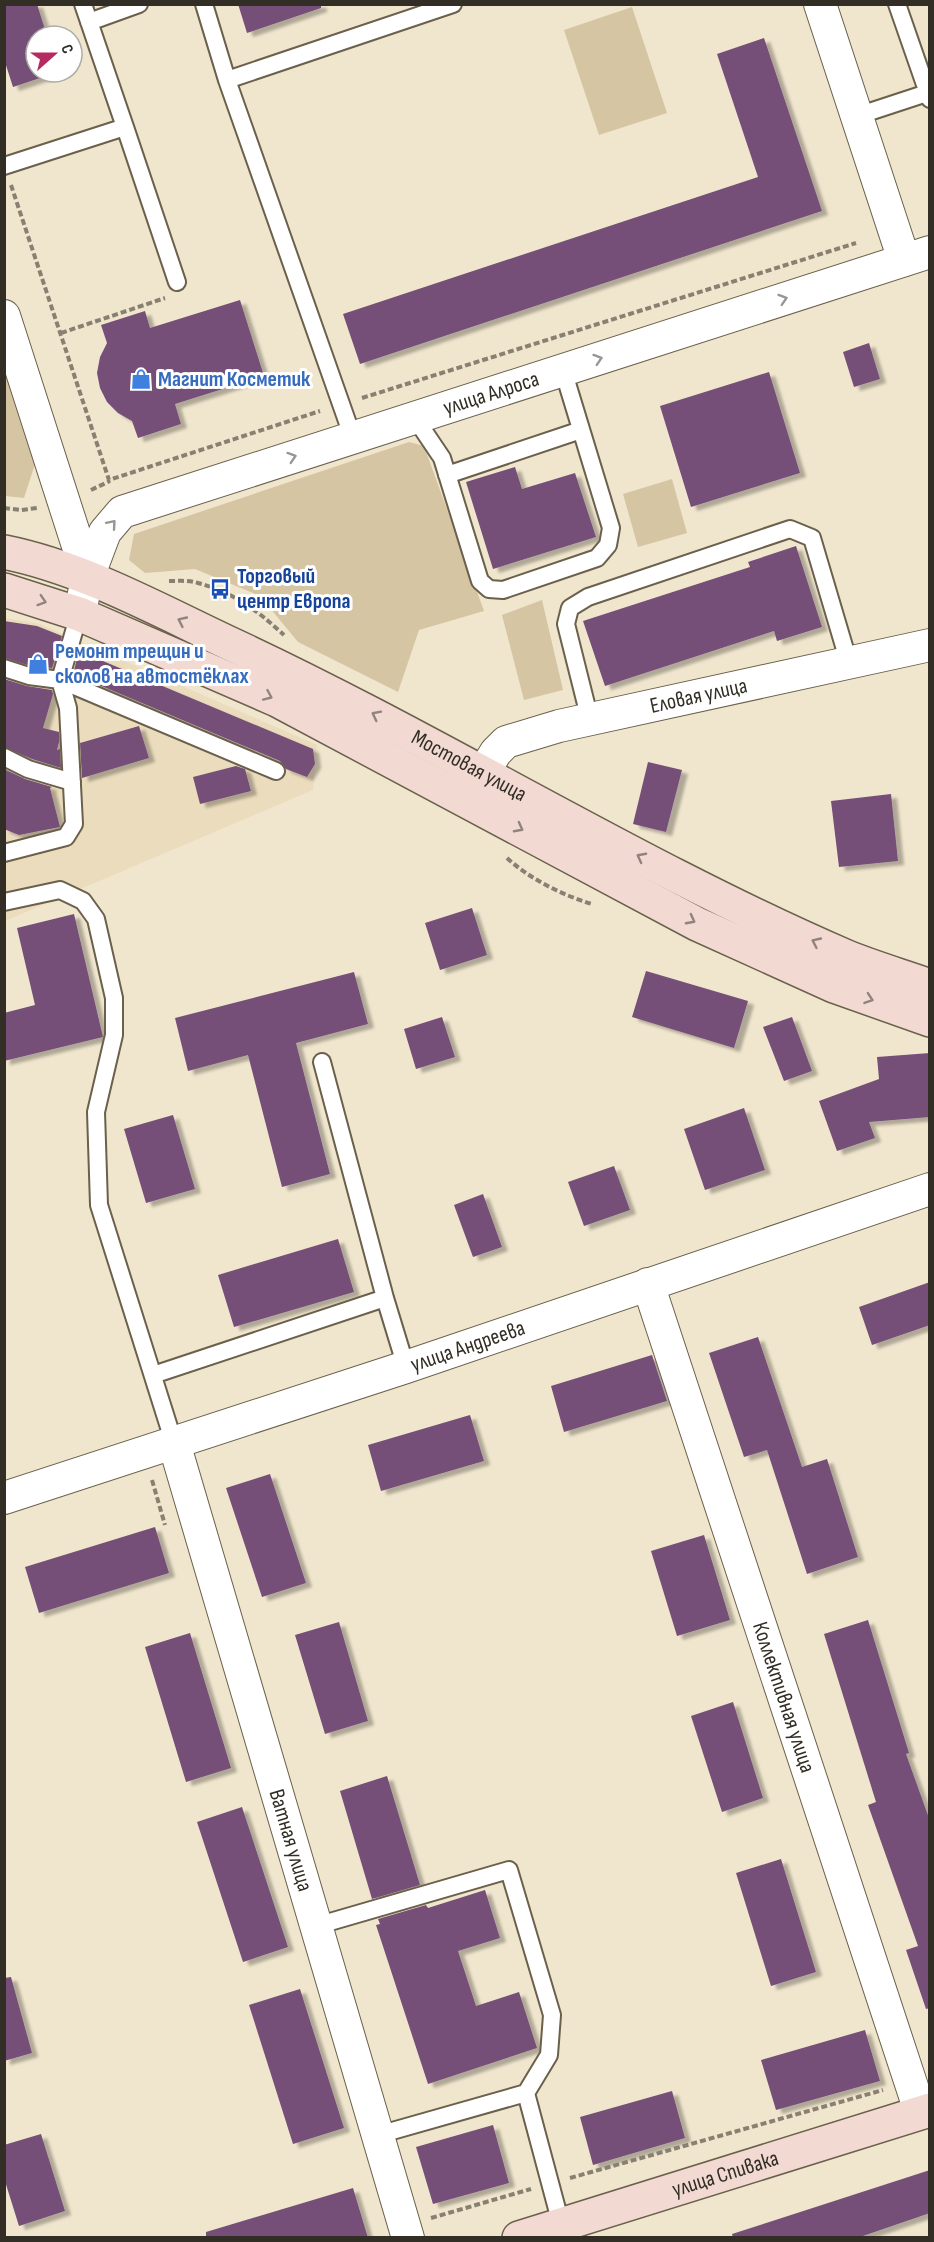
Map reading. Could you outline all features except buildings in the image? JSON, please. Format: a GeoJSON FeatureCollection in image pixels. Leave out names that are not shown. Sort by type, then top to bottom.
{"type":"FeatureCollection","features":[{"type":"Feature","properties":{"kind":"main road","name":"Мостовая улица"},"geometry":{"type":"LineString","coordinates":[[4,552],[21,555],[88,578],[278,666],[384,719],[710,893],[849,957],[930,986]]}},
{"type":"Feature","properties":{"kind":"main road","name":"Мостовая улица"},"geometry":{"type":"LineString","coordinates":[[4,590],[79,614],[277,700],[697,924],[834,986],[930,1020]]}},
{"type":"Feature","properties":{"kind":"main road","name":"улица Спивака"},"geometry":{"type":"LineString","coordinates":[[519,2238],[920,2101]]}},
{"type":"Feature","properties":{"kind":"street"},"geometry":{"type":"LineString","coordinates":[[820,4],[894,231],[917,256]]}},
{"type":"Feature","properties":{"kind":"street","name":"улица Алроса"},"geometry":{"type":"LineString","coordinates":[[79,614],[88,578],[105,532],[122,512],[917,256]]}},
{"type":"Feature","properties":{"kind":"street"},"geometry":{"type":"LineString","coordinates":[[4,316],[88,578]]}},
{"type":"Feature","properties":{"kind":"street","name":"Еловая улица"},"geometry":{"type":"LineString","coordinates":[[483,773],[496,752],[506,742],[590,720],[930,645]]}},
{"type":"Feature","properties":{"kind":"street","name":"улица Андреева"},"geometry":{"type":"LineString","coordinates":[[4,1498],[406,1367],[930,1189]]}},
{"type":"Feature","properties":{"kind":"street","name":"Коллективная улица"},"geometry":{"type":"LineString","coordinates":[[648,1284],[920,2101]]}},
{"type":"Feature","properties":{"kind":"street","name":"Ватная улица"},"geometry":{"type":"LineString","coordinates":[[174,1443],[407,2231]]}},
{"type":"Feature","properties":{"kind":"lane"},"geometry":{"type":"LineString","coordinates":[[83,4],[177,282]]}},
{"type":"Feature","properties":{"kind":"lane"},"geometry":{"type":"LineString","coordinates":[[89,22],[139,4]]}},
{"type":"Feature","properties":{"kind":"lane"},"geometry":{"type":"LineString","coordinates":[[204,4],[228,80],[352,438]]}},
{"type":"Feature","properties":{"kind":"lane"},"geometry":{"type":"LineString","coordinates":[[228,80],[453,4]]}},
{"type":"Feature","properties":{"kind":"lane"},"geometry":{"type":"LineString","coordinates":[[857,116],[928,96],[897,4]]}},
{"type":"Feature","properties":{"kind":"lane"},"geometry":{"type":"LineString","coordinates":[[5,166],[125,127]]}},
{"type":"Feature","properties":{"kind":"lane"},"geometry":{"type":"LineString","coordinates":[[415,418],[441,458],[480,581],[489,589],[503,590],[597,558],[608,545],[611,528],[563,370]]}},
{"type":"Feature","properties":{"kind":"lane"},"geometry":{"type":"LineString","coordinates":[[447,475],[581,430]]}},
{"type":"Feature","properties":{"kind":"lane"},"geometry":{"type":"LineString","coordinates":[[590,720],[566,624],[570,608],[584,599],[790,529],[812,538],[849,663]]}},
{"type":"Feature","properties":{"kind":"lane"},"geometry":{"type":"LineString","coordinates":[[4,853],[66,837],[74,824],[68,708],[60,680],[79,614]]}},
{"type":"Feature","properties":{"kind":"lane"},"geometry":{"type":"LineString","coordinates":[[4,668],[29,676],[60,680],[276,771]]}},
{"type":"Feature","properties":{"kind":"lane"},"geometry":{"type":"LineString","coordinates":[[4,757],[28,769],[72,782]]}},
{"type":"Feature","properties":{"kind":"lane"},"geometry":{"type":"LineString","coordinates":[[4,902],[60,890],[83,901],[96,919],[114,998],[114,1035],[96,1112],[99,1205],[174,1443]]}},
{"type":"Feature","properties":{"kind":"lane"},"geometry":{"type":"LineString","coordinates":[[322,1062],[385,1298],[406,1367]]}},
{"type":"Feature","properties":{"kind":"lane"},"geometry":{"type":"LineString","coordinates":[[153,1375],[385,1298]]}},
{"type":"Feature","properties":{"kind":"lane"},"geometry":{"type":"LineString","coordinates":[[316,1926],[509,1870],[552,2015],[549,2055],[526,2093],[378,2135]]}},
{"type":"Feature","properties":{"kind":"lane"},"geometry":{"type":"LineString","coordinates":[[526,2093],[561,2224]]}},
{"type":"Feature","properties":{"kind":"path"},"geometry":{"type":"LineString","coordinates":[[5,166],[109,480],[341,404],[894,231]]}},
{"type":"Feature","properties":{"kind":"path"},"geometry":{"type":"LineString","coordinates":[[61,333],[165,298],[177,282]]}},
{"type":"Feature","properties":{"kind":"path"},"geometry":{"type":"LineString","coordinates":[[407,2231],[550,2184],[920,2101]]}},
{"type":"Feature","properties":{"kind":"shaded area"},"geometry":{"type":"Polygon","coordinates":[[[632,7],[667,113],[599,135],[564,30],[632,7]]]}},
{"type":"Feature","properties":{"kind":"shaded area"},"geometry":{"type":"Polygon","coordinates":[[[4,367],[36,461],[24,498],[5,496],[4,367]]]}},
{"type":"Feature","properties":{"kind":"shaded area"},"geometry":{"type":"Polygon","coordinates":[[[409,442],[424,446],[484,611],[419,630],[398,692],[298,642],[260,596],[195,569],[145,573],[129,560],[134,534],[409,442]]]}},
{"type":"Feature","properties":{"kind":"shaded area"},"geometry":{"type":"Polygon","coordinates":[[[672,479],[687,533],[638,547],[623,494],[672,479]]]}},
{"type":"Feature","properties":{"kind":"shaded area"},"geometry":{"type":"Polygon","coordinates":[[[542,600],[563,690],[524,700],[502,615],[542,600]]]}},
{"type":"Feature","properties":{"kind":"shaded area"},"geometry":{"type":"Polygon","coordinates":[[[4,618],[40,624],[317,745],[313,790],[5,921],[4,618]]]}},
{"type":"Feature","properties":{"kind":"place","name":"Магнит Косметик"},"geometry":{"type":"Point","coordinates":[141,379]}},
{"type":"Feature","properties":{"kind":"place","name":"Торговый центр Европа"},"geometry":{"type":"Point","coordinates":[220,589]}},
{"type":"Feature","properties":{"kind":"place","name":"Ремонт трещин и сколов на автостёклах"},"geometry":{"type":"Point","coordinates":[38,664]}}]}
